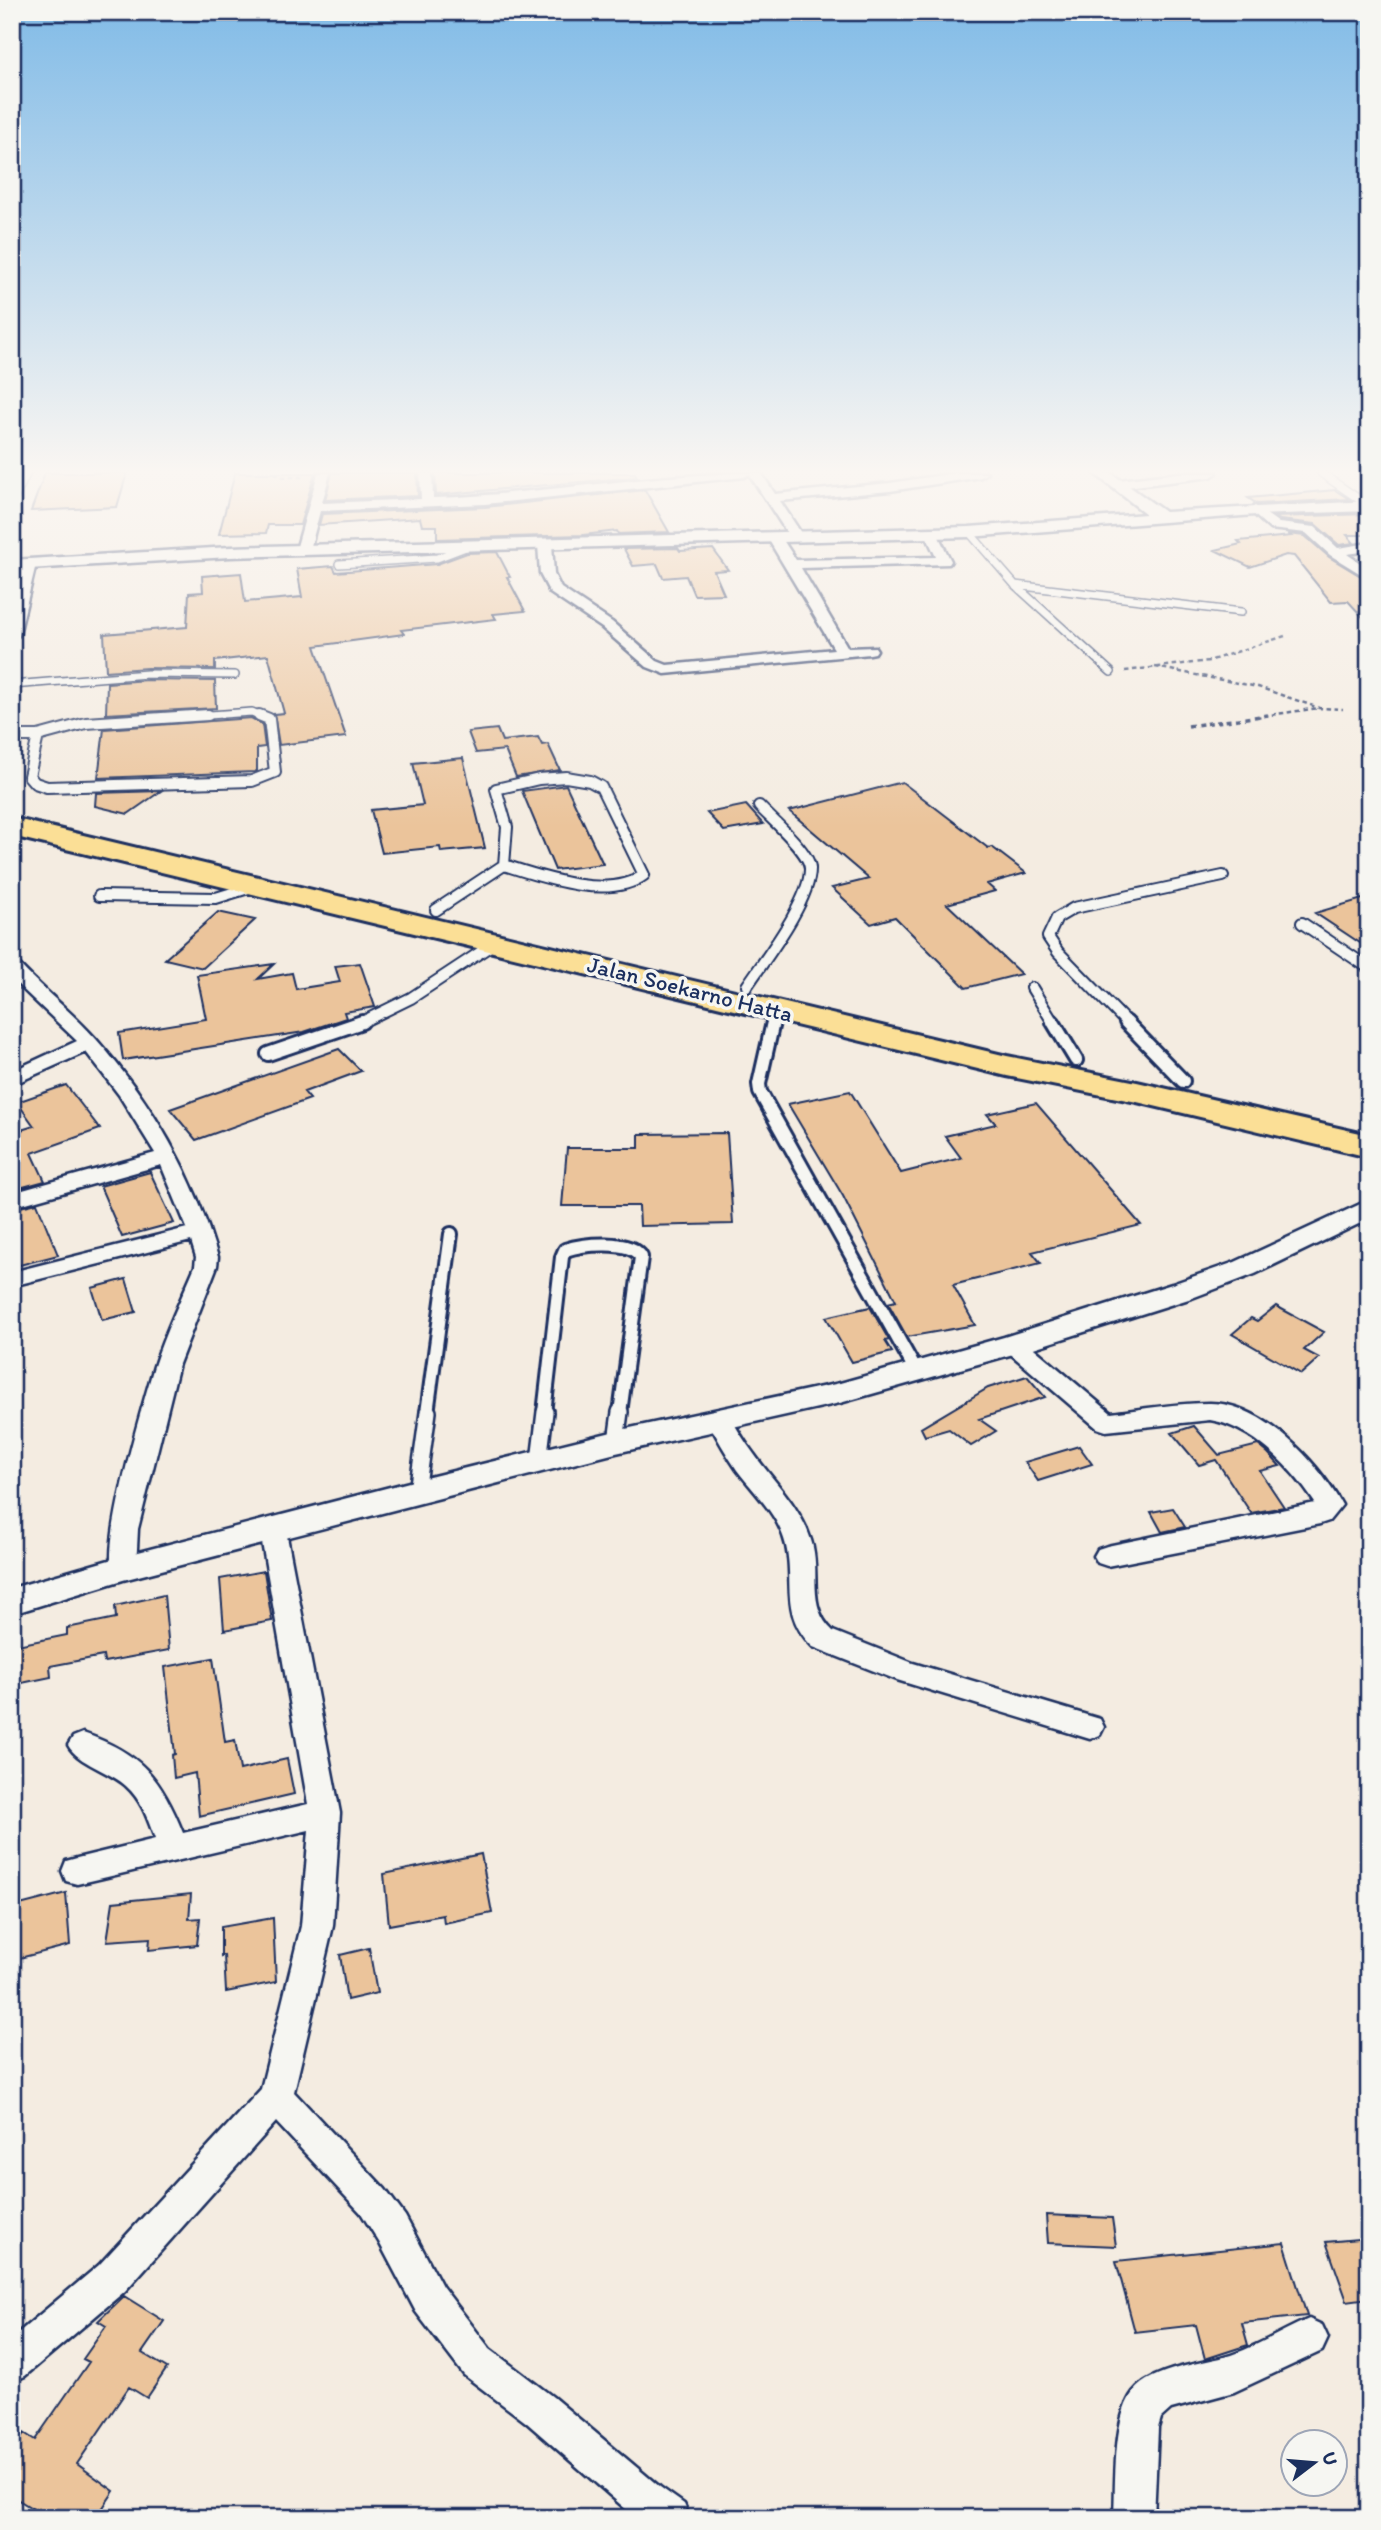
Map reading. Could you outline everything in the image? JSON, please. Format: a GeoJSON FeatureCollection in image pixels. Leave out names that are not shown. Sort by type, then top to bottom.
{"type":"FeatureCollection","features":[{"type":"Feature","properties":{"kind":"highway","name":"Jalan Soekarno Hatta"},"geometry":{"type":"LineString","coordinates":[[12,807],[747,986],[1076,1060],[1137,1082],[1369,1146]]}},
{"type":"Feature","properties":{"kind":"highway","name":"Jalan Soekarno Hatta"},"geometry":{"type":"LineString","coordinates":[[12,827],[1007,1066],[1137,1082],[1183,1081],[1369,1125]]}},
{"type":"Feature","properties":{"kind":"street"},"geometry":{"type":"LineString","coordinates":[[12,635],[18,591]]}},
{"type":"Feature","properties":{"kind":"street"},"geometry":{"type":"LineString","coordinates":[[557,591],[607,625],[652,664],[665,670],[870,650]]}},
{"type":"Feature","properties":{"kind":"street"},"geometry":{"type":"LineString","coordinates":[[808,591],[823,622],[843,652]]}},
{"type":"Feature","properties":{"kind":"street"},"geometry":{"type":"LineString","coordinates":[[12,968],[89,1043],[148,1122],[168,1156],[200,1233],[207,1257],[206,1266],[167,1364],[125,1529],[122,1565]]}},
{"type":"Feature","properties":{"kind":"street"},"geometry":{"type":"LineString","coordinates":[[12,1079],[89,1043]]}},
{"type":"Feature","properties":{"kind":"street"},"geometry":{"type":"LineString","coordinates":[[12,1200],[168,1156]]}},
{"type":"Feature","properties":{"kind":"street"},"geometry":{"type":"LineString","coordinates":[[12,1601],[122,1565],[273,1531],[616,1442],[839,1392],[1014,1344],[1182,1292],[1245,1268],[1369,1208]]}},
{"type":"Feature","properties":{"kind":"street"},"geometry":{"type":"LineString","coordinates":[[12,1279],[200,1233]]}},
{"type":"Feature","properties":{"kind":"street"},"geometry":{"type":"LineString","coordinates":[[1014,1344],[1106,1422],[1210,1411],[1220,1411],[1236,1418],[1286,1453],[1317,1486],[1329,1505],[1320,1514],[1107,1556]]}},
{"type":"Feature","properties":{"kind":"street"},"geometry":{"type":"LineString","coordinates":[[719,1419],[736,1450],[793,1528],[804,1569],[802,1608],[814,1632],[823,1639],[907,1672],[1090,1727]]}},
{"type":"Feature","properties":{"kind":"street"},"geometry":{"type":"LineString","coordinates":[[12,2363],[112,2278],[276,2097],[317,1926],[325,1813],[273,1531]]}},
{"type":"Feature","properties":{"kind":"street"},"geometry":{"type":"LineString","coordinates":[[83,1745],[140,1780],[151,1796],[175,1850]]}},
{"type":"Feature","properties":{"kind":"street"},"geometry":{"type":"LineString","coordinates":[[77,1871],[325,1813]]}},
{"type":"Feature","properties":{"kind":"street"},"geometry":{"type":"LineString","coordinates":[[276,2097],[373,2201],[392,2229],[429,2299],[451,2332],[477,2361],[670,2518]]}},
{"type":"Feature","properties":{"kind":"street"},"geometry":{"type":"LineString","coordinates":[[1134,2518],[1139,2428],[1142,2416],[1153,2399],[1189,2384],[1234,2374],[1309,2338]]}},
{"type":"Feature","properties":{"kind":"lane"},"geometry":{"type":"LineString","coordinates":[[1022,591],[1111,672]]}},
{"type":"Feature","properties":{"kind":"lane"},"geometry":{"type":"LineString","coordinates":[[1066,591],[1241,612]]}},
{"type":"Feature","properties":{"kind":"lane"},"geometry":{"type":"LineString","coordinates":[[12,685],[159,674],[235,675]]}},
{"type":"Feature","properties":{"kind":"lane"},"geometry":{"type":"LineString","coordinates":[[12,736],[38,736],[86,723],[252,712],[269,719],[275,772],[252,781],[47,787],[35,783],[29,776],[38,736]]}},
{"type":"Feature","properties":{"kind":"lane"},"geometry":{"type":"LineString","coordinates":[[436,910],[505,865],[545,877],[599,886],[626,885],[637,882],[644,875],[601,787],[586,779],[573,777],[496,788],[507,827],[505,865]]}},
{"type":"Feature","properties":{"kind":"lane"},"geometry":{"type":"LineString","coordinates":[[747,986],[802,899],[810,866],[803,852],[759,806]]}},
{"type":"Feature","properties":{"kind":"lane"},"geometry":{"type":"LineString","coordinates":[[1183,1081],[1058,953],[1048,937],[1057,918],[1074,908],[1223,876]]}},
{"type":"Feature","properties":{"kind":"lane"},"geometry":{"type":"LineString","coordinates":[[99,896],[216,898],[259,885]]}},
{"type":"Feature","properties":{"kind":"lane"},"geometry":{"type":"LineString","coordinates":[[1302,923],[1369,968]]}},
{"type":"Feature","properties":{"kind":"lane"},"geometry":{"type":"LineString","coordinates":[[268,1054],[333,1034],[383,1013],[445,977],[496,942]]}},
{"type":"Feature","properties":{"kind":"lane"},"geometry":{"type":"LineString","coordinates":[[1032,988],[1076,1060]]}},
{"type":"Feature","properties":{"kind":"lane"},"geometry":{"type":"LineString","coordinates":[[776,1011],[759,1084],[760,1092],[916,1371]]}},
{"type":"Feature","properties":{"kind":"lane"},"geometry":{"type":"LineString","coordinates":[[417,1493],[451,1234]]}},
{"type":"Feature","properties":{"kind":"lane"},"geometry":{"type":"LineString","coordinates":[[539,1461],[562,1257],[565,1250],[579,1245],[628,1246],[637,1250],[641,1257],[616,1442]]}},
{"type":"Feature","properties":{"kind":"path"},"geometry":{"type":"LineString","coordinates":[[1111,672],[1209,661],[1285,636]]}},
{"type":"Feature","properties":{"kind":"path"},"geometry":{"type":"LineString","coordinates":[[1155,667],[1258,687],[1319,708]]}},
{"type":"Feature","properties":{"kind":"path"},"geometry":{"type":"LineString","coordinates":[[1188,726],[1279,716],[1319,708],[1343,709]]}},
{"type":"Feature","properties":{"kind":"building"},"geometry":{"type":"Polygon","coordinates":[[[243,591],[245,602],[302,597],[301,591],[514,591],[525,611],[493,614],[496,619],[401,630],[404,634],[315,646],[346,737],[279,745],[274,714],[284,713],[268,655],[215,661],[215,669],[147,668],[106,671],[104,634],[187,627],[189,593],[243,591]]]}},
{"type":"Feature","properties":{"kind":"building"},"geometry":{"type":"Polygon","coordinates":[[[692,591],[723,591],[724,594],[694,595],[692,591]]]}},
{"type":"Feature","properties":{"kind":"building"},"geometry":{"type":"Polygon","coordinates":[[[1322,591],[1369,591],[1369,624],[1348,601],[1331,602],[1322,591]]]}},
{"type":"Feature","properties":{"kind":"building"},"geometry":{"type":"Polygon","coordinates":[[[147,680],[215,681],[216,708],[106,714],[107,683],[147,680]]]}},
{"type":"Feature","properties":{"kind":"building"},"geometry":{"type":"Polygon","coordinates":[[[251,718],[262,724],[265,747],[257,748],[257,771],[98,778],[104,729],[251,718]]]}},
{"type":"Feature","properties":{"kind":"building"},"geometry":{"type":"Polygon","coordinates":[[[497,729],[502,741],[538,737],[542,745],[548,744],[560,770],[516,777],[505,750],[476,753],[468,732],[497,729]]]}},
{"type":"Feature","properties":{"kind":"building"},"geometry":{"type":"Polygon","coordinates":[[[463,758],[485,848],[441,852],[440,847],[382,853],[371,810],[423,805],[413,763],[463,758]]]}},
{"type":"Feature","properties":{"kind":"building"},"geometry":{"type":"Polygon","coordinates":[[[902,782],[988,848],[992,847],[1026,873],[987,884],[995,891],[947,904],[1021,974],[966,988],[895,917],[871,924],[832,888],[869,879],[789,811],[902,782]]]}},
{"type":"Feature","properties":{"kind":"building"},"geometry":{"type":"Polygon","coordinates":[[[566,785],[603,864],[555,870],[522,791],[566,785]]]}},
{"type":"Feature","properties":{"kind":"building"},"geometry":{"type":"Polygon","coordinates":[[[161,791],[128,814],[95,806],[96,793],[161,791]]]}},
{"type":"Feature","properties":{"kind":"building"},"geometry":{"type":"Polygon","coordinates":[[[746,805],[763,824],[724,831],[707,813],[746,805]]]}},
{"type":"Feature","properties":{"kind":"building"},"geometry":{"type":"Polygon","coordinates":[[[1369,897],[1369,949],[1315,913],[1369,897]]]}},
{"type":"Feature","properties":{"kind":"building"},"geometry":{"type":"Polygon","coordinates":[[[218,912],[255,920],[203,968],[165,959],[218,912]]]}},
{"type":"Feature","properties":{"kind":"building"},"geometry":{"type":"Polygon","coordinates":[[[360,963],[375,1007],[344,1012],[346,1018],[304,1032],[123,1060],[119,1033],[206,1019],[197,975],[274,964],[258,979],[292,973],[296,989],[340,982],[335,966],[360,963]]]}},
{"type":"Feature","properties":{"kind":"building"},"geometry":{"type":"Polygon","coordinates":[[[339,1049],[361,1071],[304,1092],[310,1099],[196,1140],[170,1109],[339,1049]]]}},
{"type":"Feature","properties":{"kind":"building"},"geometry":{"type":"Polygon","coordinates":[[[66,1085],[100,1129],[32,1153],[45,1181],[12,1190],[12,1111],[21,1130],[34,1126],[17,1102],[66,1085]]]}},
{"type":"Feature","properties":{"kind":"building"},"geometry":{"type":"Polygon","coordinates":[[[850,1091],[901,1173],[961,1158],[945,1136],[996,1124],[987,1114],[1036,1103],[1141,1225],[1032,1252],[1041,1263],[953,1285],[975,1325],[907,1337],[888,1303],[896,1301],[843,1196],[788,1104],[850,1091]]]}},
{"type":"Feature","properties":{"kind":"building"},"geometry":{"type":"Polygon","coordinates":[[[727,1133],[733,1224],[640,1226],[639,1206],[562,1206],[567,1148],[639,1148],[639,1134],[727,1133]]]}},
{"type":"Feature","properties":{"kind":"building"},"geometry":{"type":"Polygon","coordinates":[[[150,1172],[174,1223],[122,1237],[100,1186],[150,1172]]]}},
{"type":"Feature","properties":{"kind":"building"},"geometry":{"type":"Polygon","coordinates":[[[37,1203],[58,1255],[12,1267],[12,1209],[37,1203]]]}},
{"type":"Feature","properties":{"kind":"building"},"geometry":{"type":"Polygon","coordinates":[[[126,1279],[136,1312],[102,1320],[92,1288],[126,1279]]]}},
{"type":"Feature","properties":{"kind":"building"},"geometry":{"type":"Polygon","coordinates":[[[1276,1306],[1324,1332],[1304,1350],[1319,1358],[1301,1374],[1232,1334],[1251,1318],[1257,1321],[1276,1306]]]}},
{"type":"Feature","properties":{"kind":"building"},"geometry":{"type":"Polygon","coordinates":[[[870,1307],[889,1340],[885,1341],[892,1352],[852,1362],[826,1317],[870,1307]]]}},
{"type":"Feature","properties":{"kind":"building"},"geometry":{"type":"Polygon","coordinates":[[[1027,1376],[1045,1397],[979,1419],[996,1431],[971,1446],[949,1429],[925,1436],[921,1428],[988,1388],[1027,1376]]]}},
{"type":"Feature","properties":{"kind":"building"},"geometry":{"type":"Polygon","coordinates":[[[1194,1426],[1219,1455],[1258,1445],[1268,1453],[1280,1466],[1260,1471],[1284,1507],[1251,1513],[1216,1460],[1199,1465],[1172,1433],[1194,1426]]]}},
{"type":"Feature","properties":{"kind":"building"},"geometry":{"type":"Polygon","coordinates":[[[1079,1446],[1092,1464],[1038,1481],[1025,1462],[1079,1446]]]}},
{"type":"Feature","properties":{"kind":"building"},"geometry":{"type":"Polygon","coordinates":[[[1173,1508],[1185,1527],[1162,1532],[1151,1512],[1173,1508]]]}},
{"type":"Feature","properties":{"kind":"building"},"geometry":{"type":"Polygon","coordinates":[[[264,1571],[272,1621],[224,1630],[220,1579],[264,1571]]]}},
{"type":"Feature","properties":{"kind":"building"},"geometry":{"type":"Polygon","coordinates":[[[164,1595],[169,1650],[104,1662],[103,1656],[50,1666],[51,1677],[12,1685],[12,1646],[67,1635],[67,1628],[116,1618],[115,1606],[164,1595]]]}},
{"type":"Feature","properties":{"kind":"building"},"geometry":{"type":"Polygon","coordinates":[[[213,1658],[225,1742],[235,1740],[240,1770],[287,1759],[294,1794],[199,1816],[195,1773],[174,1778],[172,1755],[175,1754],[165,1667],[213,1658]]]}},
{"type":"Feature","properties":{"kind":"building"},"geometry":{"type":"Polygon","coordinates":[[[481,1854],[492,1913],[444,1923],[443,1915],[389,1925],[384,1874],[481,1854]]]}},
{"type":"Feature","properties":{"kind":"building"},"geometry":{"type":"Polygon","coordinates":[[[66,1893],[70,1945],[12,1960],[12,1907],[66,1893]]]}},
{"type":"Feature","properties":{"kind":"building"},"geometry":{"type":"Polygon","coordinates":[[[191,1894],[189,1919],[200,1918],[197,1945],[149,1950],[150,1938],[107,1941],[113,1902],[191,1894]]]}},
{"type":"Feature","properties":{"kind":"building"},"geometry":{"type":"Polygon","coordinates":[[[273,1918],[276,1982],[226,1992],[224,1955],[221,1956],[221,1927],[273,1918]]]}},
{"type":"Feature","properties":{"kind":"building"},"geometry":{"type":"Polygon","coordinates":[[[369,1948],[377,1993],[347,2000],[340,1955],[369,1948]]]}},
{"type":"Feature","properties":{"kind":"building"},"geometry":{"type":"Polygon","coordinates":[[[1046,2215],[1112,2218],[1116,2246],[1048,2243],[1046,2215]]]}},
{"type":"Feature","properties":{"kind":"building"},"geometry":{"type":"Polygon","coordinates":[[[1369,2238],[1369,2298],[1347,2301],[1326,2242],[1369,2238]]]}},
{"type":"Feature","properties":{"kind":"building"},"geometry":{"type":"Polygon","coordinates":[[[1284,2243],[1307,2316],[1242,2323],[1248,2345],[1205,2359],[1196,2325],[1135,2332],[1116,2261],[1284,2243]]]}},
{"type":"Feature","properties":{"kind":"building"},"geometry":{"type":"Polygon","coordinates":[[[124,2296],[164,2321],[142,2353],[167,2368],[147,2398],[129,2387],[77,2464],[114,2491],[96,2518],[48,2518],[12,2496],[12,2451],[24,2433],[35,2440],[89,2362],[83,2359],[106,2326],[98,2321],[124,2296]]]}}]}
